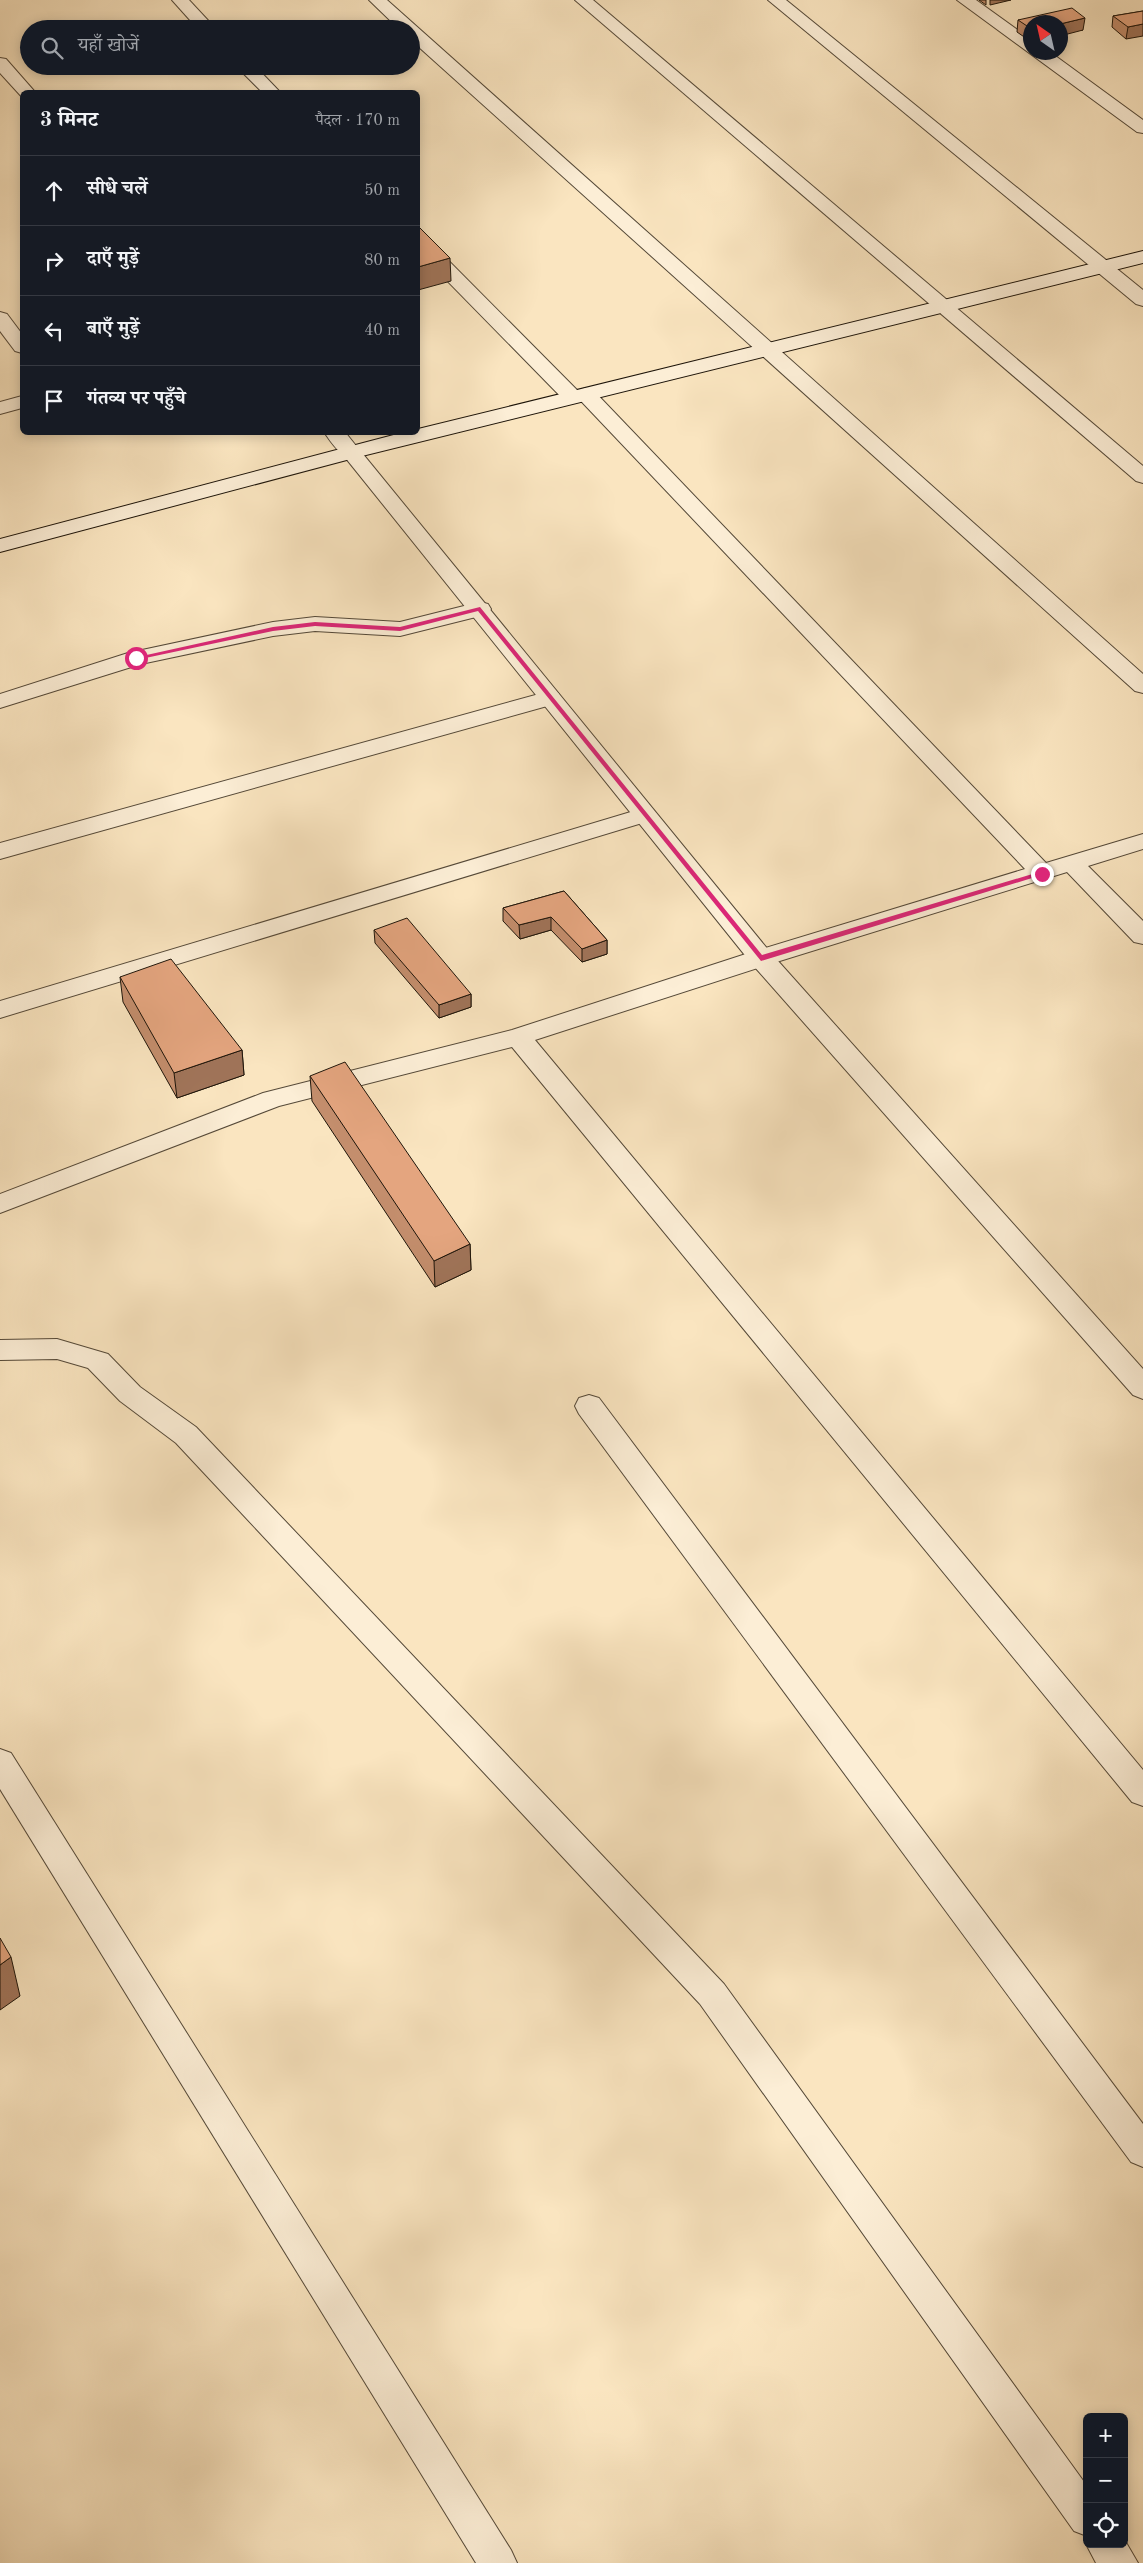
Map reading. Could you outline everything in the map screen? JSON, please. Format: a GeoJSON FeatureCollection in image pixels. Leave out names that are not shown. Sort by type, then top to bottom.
{"type":"FeatureCollection","features":[{"type":"Feature","properties":{"kind":"street"},"geometry":{"type":"LineString","coordinates":[[180,0],[199,20]]}},
{"type":"Feature","properties":{"kind":"street"},"geometry":{"type":"LineString","coordinates":[[377,0],[399,20]]}},
{"type":"Feature","properties":{"kind":"street"},"geometry":{"type":"LineString","coordinates":[[583,0],[1143,477]]}},
{"type":"Feature","properties":{"kind":"street"},"geometry":{"type":"LineString","coordinates":[[776,0],[1143,300]]}},
{"type":"Feature","properties":{"kind":"street"},"geometry":{"type":"LineString","coordinates":[[965,0],[1023,42]]}},
{"type":"Feature","properties":{"kind":"street"},"geometry":{"type":"LineString","coordinates":[[420,39],[764,349],[1143,686]]}},
{"type":"Feature","properties":{"kind":"street"},"geometry":{"type":"LineString","coordinates":[[1049,60],[1143,128]]}},
{"type":"Feature","properties":{"kind":"street"},"geometry":{"type":"LineString","coordinates":[[0,63],[25,90]]}},
{"type":"Feature","properties":{"kind":"street"},"geometry":{"type":"LineString","coordinates":[[254,75],[269,90]]}},
{"type":"Feature","properties":{"kind":"street"},"geometry":{"type":"LineString","coordinates":[[420,243],[579,396],[1042,874]]}},
{"type":"Feature","properties":{"kind":"street"},"geometry":{"type":"LineString","coordinates":[[0,546],[351,452],[1143,257]]}},
{"type":"Feature","properties":{"kind":"street"},"geometry":{"type":"LineString","coordinates":[[0,318],[20,345]]}},
{"type":"Feature","properties":{"kind":"street"},"geometry":{"type":"LineString","coordinates":[[0,408],[20,403]]}},
{"type":"Feature","properties":{"kind":"street"},"geometry":{"type":"LineString","coordinates":[[337,435],[480,609],[761,958],[1143,1388]]}},
{"type":"Feature","properties":{"kind":"street"},"geometry":{"type":"LineString","coordinates":[[0,701],[136,658],[273,629],[315,624],[400,629],[480,609]]}},
{"type":"Feature","properties":{"kind":"street"},"geometry":{"type":"LineString","coordinates":[[0,851],[550,698]]}},
{"type":"Feature","properties":{"kind":"street"},"geometry":{"type":"LineString","coordinates":[[0,1010],[644,815]]}},
{"type":"Feature","properties":{"kind":"street"},"geometry":{"type":"LineString","coordinates":[[0,1204],[272,1099],[518,1037],[761,958],[1042,874],[1143,841]]}},
{"type":"Feature","properties":{"kind":"street"},"geometry":{"type":"LineString","coordinates":[[1073,864],[1143,936]]}},
{"type":"Feature","properties":{"kind":"street"},"geometry":{"type":"LineString","coordinates":[[518,1037],[1143,1793]]}},
{"type":"Feature","properties":{"kind":"street"},"geometry":{"type":"LineString","coordinates":[[0,1350],[57,1349],[98,1361],[130,1394],[186,1435],[712,1994],[1083,2512]]}},
{"type":"Feature","properties":{"kind":"street"},"geometry":{"type":"LineString","coordinates":[[589,1406],[1143,2151]]}},
{"type":"Feature","properties":{"kind":"street"},"geometry":{"type":"LineString","coordinates":[[0,1762],[498,2563]]}},
{"type":"Feature","properties":{"kind":"street"},"geometry":{"type":"LineString","coordinates":[[1108,2548],[1119,2563]]}},
{"type":"Feature","properties":{"kind":"building"},"geometry":{"type":"Polygon","coordinates":[[[1072,8],[1085,18],[1068,22],[1068,15],[1040,15],[1072,8]]]}},
{"type":"Feature","properties":{"kind":"building"},"geometry":{"type":"Polygon","coordinates":[[[1143,11],[1143,24],[1128,27],[1113,16],[1143,11]]]}},
{"type":"Feature","properties":{"kind":"building"},"geometry":{"type":"Polygon","coordinates":[[[420,228],[450,258],[420,266],[420,228]]]}},
{"type":"Feature","properties":{"kind":"building"},"geometry":{"type":"Polygon","coordinates":[[[564,891],[607,940],[582,949],[551,917],[519,925],[503,908],[564,891]]]}},
{"type":"Feature","properties":{"kind":"building"},"geometry":{"type":"Polygon","coordinates":[[[407,918],[471,994],[439,1005],[374,930],[407,918]]]}},
{"type":"Feature","properties":{"kind":"building"},"geometry":{"type":"Polygon","coordinates":[[[171,959],[242,1050],[174,1073],[120,977],[171,959]]]}},
{"type":"Feature","properties":{"kind":"building"},"geometry":{"type":"Polygon","coordinates":[[[345,1062],[470,1244],[434,1261],[310,1076],[345,1062]]]}},
{"type":"Feature","properties":{"kind":"building"},"geometry":{"type":"Polygon","coordinates":[[[0,1938],[11,1957],[0,1965],[0,1938]]]}},
{"type":"Feature","properties":{"kind":"route"},"geometry":{"type":"LineString","coordinates":[[136,658],[273,629],[315,624],[400,629],[480,609],[761,958],[1042,874]]}}]}
